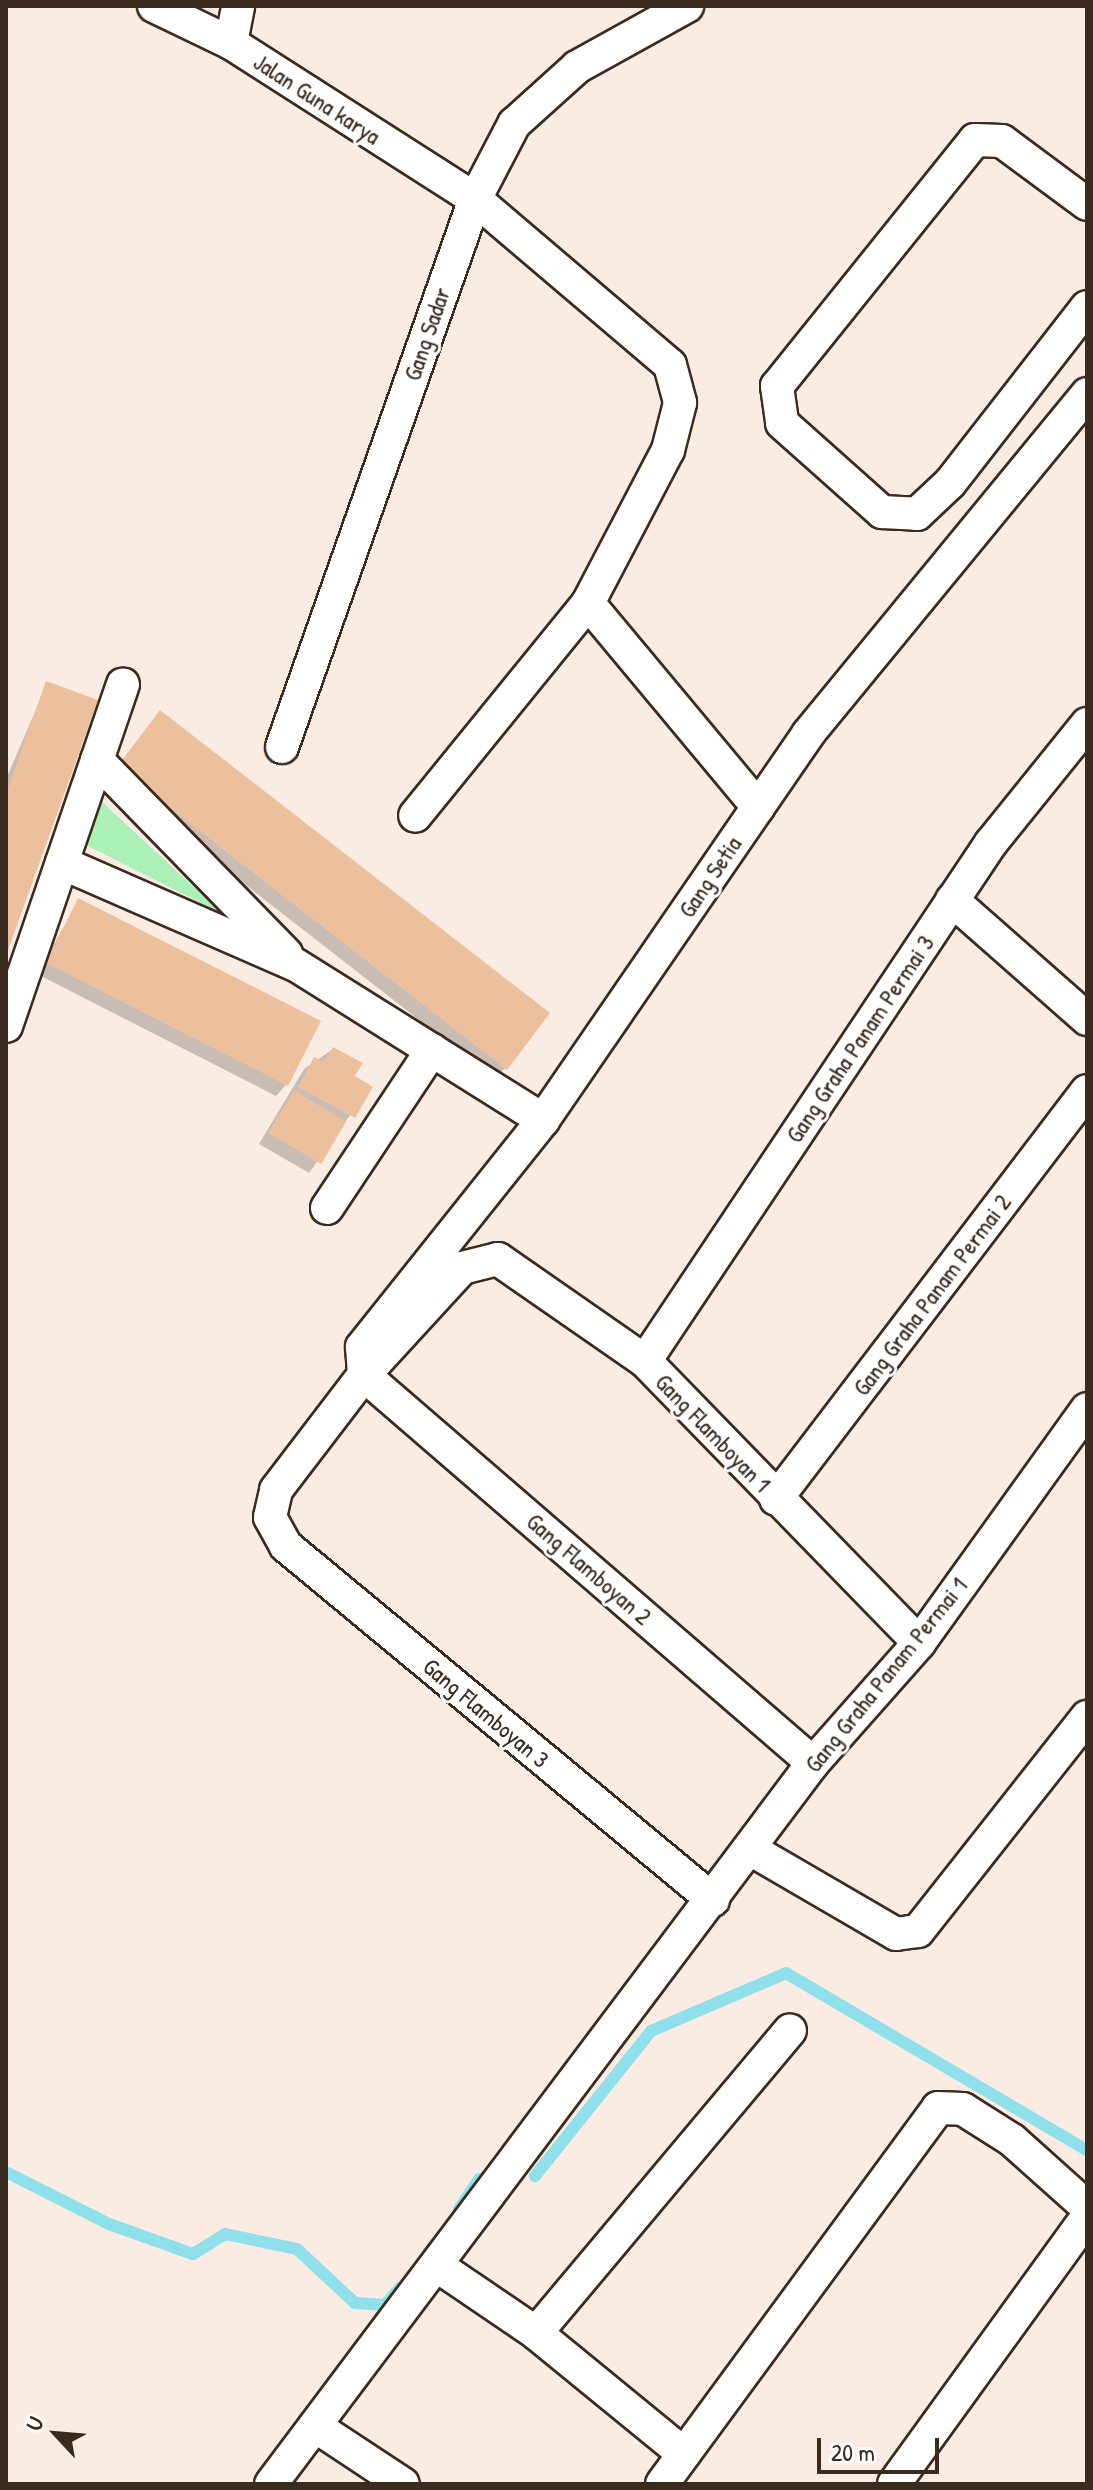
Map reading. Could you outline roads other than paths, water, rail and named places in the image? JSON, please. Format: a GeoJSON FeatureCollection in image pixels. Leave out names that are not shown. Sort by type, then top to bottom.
{"type":"FeatureCollection","features":[{"type":"Feature","properties":{"kind":"street","name":"Jalan Guna karya"},"geometry":{"type":"LineString","coordinates":[[154,6],[231,43],[475,199],[670,365],[680,403],[668,450],[588,603],[415,816]]}},
{"type":"Feature","properties":{"kind":"street"},"geometry":{"type":"LineString","coordinates":[[231,43],[238,6]]}},
{"type":"Feature","properties":{"kind":"street","name":"Gang Sadar"},"geometry":{"type":"LineString","coordinates":[[282,747],[475,199],[514,124],[577,67],[687,6]]}},
{"type":"Feature","properties":{"kind":"street"},"geometry":{"type":"LineString","coordinates":[[1087,204],[1002,141],[975,140],[777,386],[782,423],[882,512],[917,514],[950,483],[1087,307]]}},
{"type":"Feature","properties":{"kind":"street","name":"Gang Setia"},"geometry":{"type":"LineString","coordinates":[[364,1375],[365,1336],[543,1120],[808,734],[1087,394]]}},
{"type":"Feature","properties":{"kind":"street"},"geometry":{"type":"LineString","coordinates":[[588,603],[758,807]]}},
{"type":"Feature","properties":{"kind":"street"},"geometry":{"type":"LineString","coordinates":[[6,1026],[123,685]]}},
{"type":"Feature","properties":{"kind":"street","name":"Gang Graha Panam Permai 3"},"geometry":{"type":"LineString","coordinates":[[645,1361],[952,900],[1087,724]]}},
{"type":"Feature","properties":{"kind":"street"},"geometry":{"type":"LineString","coordinates":[[97,760],[296,965]]}},
{"type":"Feature","properties":{"kind":"street"},"geometry":{"type":"LineString","coordinates":[[62,863],[296,965],[543,1120]]}},
{"type":"Feature","properties":{"kind":"street"},"geometry":{"type":"LineString","coordinates":[[952,900],[1087,1019]]}},
{"type":"Feature","properties":{"kind":"street"},"geometry":{"type":"LineString","coordinates":[[327,1208],[432,1050]]}},
{"type":"Feature","properties":{"kind":"street","name":"Gang Graha Panam Permai 2"},"geometry":{"type":"LineString","coordinates":[[776,1499],[1087,1091]]}},
{"type":"Feature","properties":{"kind":"street","name":"Gang Flamboyan 1"},"geometry":{"type":"LineString","coordinates":[[364,1375],[434,1294],[482,1259],[498,1259],[645,1361],[919,1643]]}},
{"type":"Feature","properties":{"kind":"street","name":"Gang Flamboyan 3"},"geometry":{"type":"LineString","coordinates":[[364,1375],[276,1490],[270,1517],[286,1546],[713,1900]]}},
{"type":"Feature","properties":{"kind":"street","name":"Gang Flamboyan 2"},"geometry":{"type":"LineString","coordinates":[[364,1375],[813,1763]]}},
{"type":"Feature","properties":{"kind":"street","name":"Gang Graha Panam Permai 1"},"geometry":{"type":"LineString","coordinates":[[271,2484],[439,2267],[813,1763],[919,1643],[1087,1409]]}},
{"type":"Feature","properties":{"kind":"street"},"geometry":{"type":"LineString","coordinates":[[750,1849],[896,1934],[918,1931],[1087,1717]]}},
{"type":"Feature","properties":{"kind":"street"},"geometry":{"type":"LineString","coordinates":[[536,2333],[790,2030]]}},
{"type":"Feature","properties":{"kind":"street"},"geometry":{"type":"LineString","coordinates":[[662,2484],[938,2108],[963,2109],[1012,2140],[1087,2207]]}},
{"type":"Feature","properties":{"kind":"street"},"geometry":{"type":"LineString","coordinates":[[894,2484],[1087,2217]]}},
{"type":"Feature","properties":{"kind":"street"},"geometry":{"type":"LineString","coordinates":[[439,2267],[536,2333],[684,2454]]}},
{"type":"Feature","properties":{"kind":"street"},"geometry":{"type":"LineString","coordinates":[[315,2426],[403,2484]]}},
{"type":"Feature","properties":{"kind":"waterway"},"geometry":{"type":"LineString","coordinates":[[535,2176],[651,2031],[786,1973],[1087,2150]]}},
{"type":"Feature","properties":{"kind":"waterway"},"geometry":{"type":"LineString","coordinates":[[6,2172],[109,2224],[193,2254],[225,2234],[297,2249],[355,2303],[385,2305],[400,2288]]}},
{"type":"Feature","properties":{"kind":"waterway"},"geometry":{"type":"LineString","coordinates":[[459,2209],[479,2179]]}}]}
